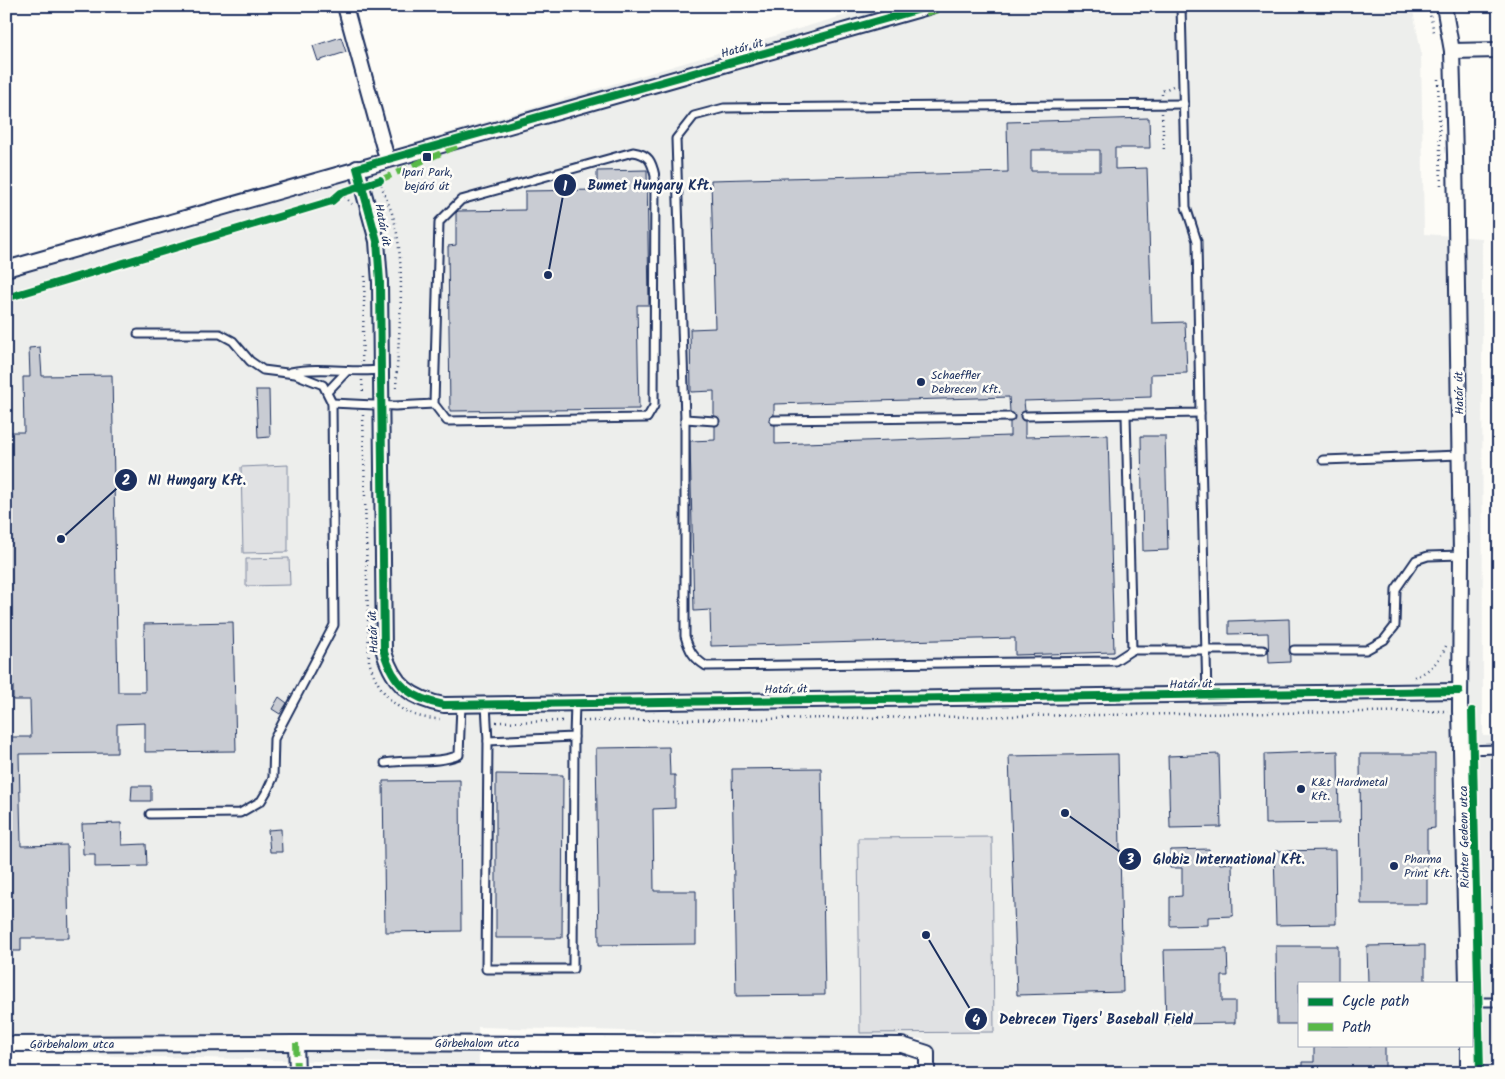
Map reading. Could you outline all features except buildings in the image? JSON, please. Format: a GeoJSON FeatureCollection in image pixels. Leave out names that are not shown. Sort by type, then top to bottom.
{"type":"FeatureCollection","features":[{"type":"Feature","properties":{"kind":"street"},"geometry":{"type":"LineString","coordinates":[[345,6],[387,159]]}},
{"type":"Feature","properties":{"kind":"street","name":"Határ út"},"geometry":{"type":"LineString","coordinates":[[6,269],[387,159],[931,6]]}},
{"type":"Feature","properties":{"kind":"street","name":"Határ út"},"geometry":{"type":"LineString","coordinates":[[357,168],[377,241],[380,282],[380,404],[386,660],[394,678],[412,696],[461,712],[486,704],[1459,691],[1460,455],[1452,50],[1444,6]]}},
{"type":"Feature","properties":{"kind":"street"},"geometry":{"type":"LineString","coordinates":[[1452,50],[1499,50]]}},
{"type":"Feature","properties":{"kind":"street","name":"Richter Gedeon utca"},"geometry":{"type":"LineString","coordinates":[[1459,691],[1467,982]]}},
{"type":"Feature","properties":{"kind":"street"},"geometry":{"type":"LineString","coordinates":[[296,1043],[297,1073]]}},
{"type":"Feature","properties":{"kind":"street","name":"Görbehalom utca"},"geometry":{"type":"LineString","coordinates":[[6,1044],[902,1045],[927,1053],[927,1073]]}},
{"type":"Feature","properties":{"kind":"street"},"geometry":{"type":"LineString","coordinates":[[1468,1046],[1468,1073]]}},
{"type":"Feature","properties":{"kind":"lane"},"geometry":{"type":"LineString","coordinates":[[1181,6],[1186,207],[1197,241],[1207,695]]}},
{"type":"Feature","properties":{"kind":"lane"},"geometry":{"type":"LineString","coordinates":[[1184,104],[724,108],[694,116],[676,139],[685,419],[685,636],[692,655],[706,666],[1115,661],[1132,650],[1264,650]]}},
{"type":"Feature","properties":{"kind":"lane"},"geometry":{"type":"LineString","coordinates":[[633,152],[642,153],[648,157],[653,164],[655,186],[654,406],[647,418],[447,421],[434,404],[439,222],[461,200],[633,152]]}},
{"type":"Feature","properties":{"kind":"lane"},"geometry":{"type":"LineString","coordinates":[[138,334],[220,334],[233,341],[250,361],[263,370],[287,372],[322,385],[328,391],[332,403],[334,625],[274,739],[273,778],[268,791],[261,802],[240,813],[150,814]]}},
{"type":"Feature","properties":{"kind":"lane"},"geometry":{"type":"LineString","coordinates":[[287,372],[307,368],[346,372],[380,370]]}},
{"type":"Feature","properties":{"kind":"lane"},"geometry":{"type":"LineString","coordinates":[[328,391],[346,372]]}},
{"type":"Feature","properties":{"kind":"lane"},"geometry":{"type":"LineString","coordinates":[[332,403],[395,406],[434,404]]}},
{"type":"Feature","properties":{"kind":"lane"},"geometry":{"type":"LineString","coordinates":[[1025,416],[1200,413]]}},
{"type":"Feature","properties":{"kind":"lane"},"geometry":{"type":"LineString","coordinates":[[1126,415],[1132,650]]}},
{"type":"Feature","properties":{"kind":"lane"},"geometry":{"type":"LineString","coordinates":[[774,420],[1010,417]]}},
{"type":"Feature","properties":{"kind":"lane"},"geometry":{"type":"LineString","coordinates":[[685,419],[715,421]]}},
{"type":"Feature","properties":{"kind":"lane"},"geometry":{"type":"LineString","coordinates":[[1323,460],[1460,455]]}},
{"type":"Feature","properties":{"kind":"lane"},"geometry":{"type":"LineString","coordinates":[[1294,650],[1366,650],[1384,640],[1395,626],[1396,589],[1416,560],[1428,556],[1461,554]]}},
{"type":"Feature","properties":{"kind":"lane"},"geometry":{"type":"LineString","coordinates":[[486,704],[488,741],[486,969],[573,969],[575,703]]}},
{"type":"Feature","properties":{"kind":"lane"},"geometry":{"type":"LineString","coordinates":[[385,763],[406,760],[448,760],[459,755],[461,712]]}},
{"type":"Feature","properties":{"kind":"lane"},"geometry":{"type":"LineString","coordinates":[[488,741],[574,737]]}},
{"type":"Feature","properties":{"kind":"lane"},"geometry":{"type":"LineString","coordinates":[[1462,750],[1499,749]]}},
{"type":"Feature","properties":{"kind":"lane"},"geometry":{"type":"LineString","coordinates":[[1472,1002],[1499,1002]]}},
{"type":"Feature","properties":{"kind":"path"},"geometry":{"type":"LineString","coordinates":[[1428,6],[1435,38]]}},
{"type":"Feature","properties":{"kind":"path"},"geometry":{"type":"LineString","coordinates":[[1438,76],[1441,196]]}},
{"type":"Feature","properties":{"kind":"path"},"geometry":{"type":"LineString","coordinates":[[1164,152],[1162,91],[1170,89],[1175,84]]}},
{"type":"Feature","properties":{"kind":"path"},"geometry":{"type":"LineString","coordinates":[[332,201],[341,193],[380,180],[396,227],[400,320],[395,406]]}},
{"type":"Feature","properties":{"kind":"path"},"geometry":{"type":"LineString","coordinates":[[341,193],[355,206]]}},
{"type":"Feature","properties":{"kind":"path"},"geometry":{"type":"LineString","coordinates":[[365,268],[362,372],[369,661],[374,678],[386,696],[403,710],[423,719],[461,712]]}},
{"type":"Feature","properties":{"kind":"path"},"geometry":{"type":"LineString","coordinates":[[1409,679],[1421,675],[1439,661],[1448,643]]}},
{"type":"Feature","properties":{"kind":"path"},"geometry":{"type":"LineString","coordinates":[[487,723],[1460,711]]}},
{"type":"Feature","properties":{"kind":"shaded area"},"geometry":{"type":"Polygon","coordinates":[[[876,6],[1412,6],[1421,51],[1424,234],[1482,238],[1483,736],[1499,736],[1499,1073],[923,1073],[924,1039],[478,1027],[479,1065],[6,1053],[6,264],[876,6]]]}},
{"type":"Feature","properties":{"kind":"shaded area"},"geometry":{"type":"Polygon","coordinates":[[[288,465],[288,552],[243,553],[241,467],[288,465]]]}},
{"type":"Feature","properties":{"kind":"shaded area"},"geometry":{"type":"Polygon","coordinates":[[[289,558],[290,585],[246,586],[246,559],[289,558]]]}},
{"type":"Feature","properties":{"kind":"shaded area"},"geometry":{"type":"Polygon","coordinates":[[[992,837],[994,1032],[860,1033],[858,838],[992,837]]]}},
{"type":"Feature","properties":{"kind":"marked path"},"geometry":{"type":"LineString","coordinates":[[926,13],[953,6]]}},
{"type":"Feature","properties":{"kind":"marked path"},"geometry":{"type":"LineString","coordinates":[[380,180],[457,146]]}},
{"type":"Feature","properties":{"kind":"marked path"},"geometry":{"type":"LineString","coordinates":[[296,1043],[297,1073]]}},
{"type":"Feature","properties":{"kind":"cycle path"},"geometry":{"type":"LineString","coordinates":[[931,6],[357,168],[377,241],[380,282],[384,652],[388,664],[399,682],[405,689],[422,699],[444,705],[1459,691]]}},
{"type":"Feature","properties":{"kind":"cycle path"},"geometry":{"type":"LineString","coordinates":[[6,298],[332,201],[341,193],[380,180]]}},
{"type":"Feature","properties":{"kind":"cycle path"},"geometry":{"type":"LineString","coordinates":[[1472,711],[1480,1073]]}},
{"type":"Feature","properties":{"kind":"place","name":"Ipari Park, bejáró út"},"geometry":{"type":"Point","coordinates":[427,157]}},
{"type":"Feature","properties":{"kind":"place","name":"Bumet Hungary Kft."},"geometry":{"type":"Point","coordinates":[548,275]}},
{"type":"Feature","properties":{"kind":"place","name":"Schaeffler Debrecen Kft."},"geometry":{"type":"Point","coordinates":[921,382]}},
{"type":"Feature","properties":{"kind":"place","name":"NI Hungary Kft."},"geometry":{"type":"Point","coordinates":[61,539]}},
{"type":"Feature","properties":{"kind":"place","name":"K&t Hardmetal Kft."},"geometry":{"type":"Point","coordinates":[1301,789]}},
{"type":"Feature","properties":{"kind":"place","name":"Globiz International Kft."},"geometry":{"type":"Point","coordinates":[1065,813]}},
{"type":"Feature","properties":{"kind":"place","name":"Pharma Print Kft."},"geometry":{"type":"Point","coordinates":[1394,866]}},
{"type":"Feature","properties":{"kind":"place","name":"Debrecen Tigers' Baseball Field"},"geometry":{"type":"Point","coordinates":[926,935]}}]}
